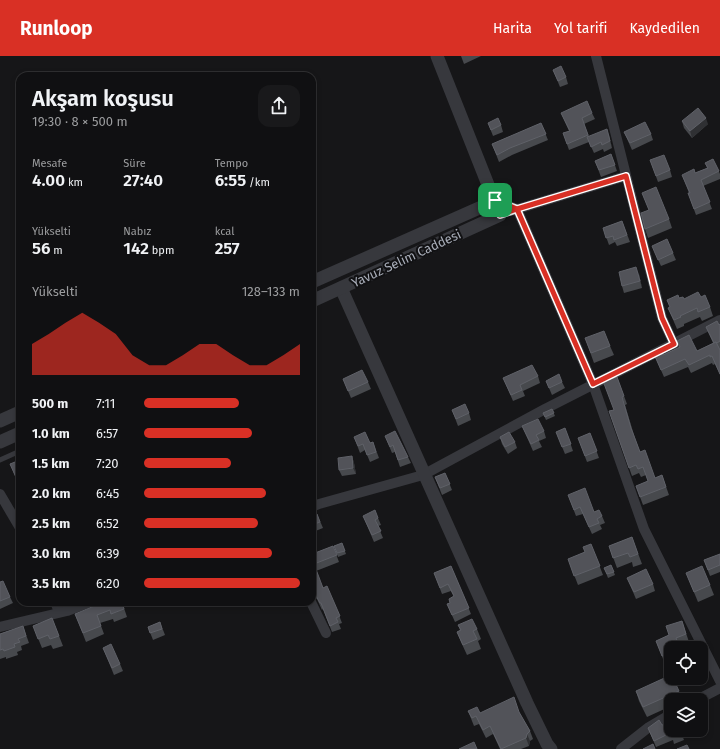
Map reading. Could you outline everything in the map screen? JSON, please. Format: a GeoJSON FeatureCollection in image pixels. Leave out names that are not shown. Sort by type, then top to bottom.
{"type":"FeatureCollection","features":[{"type":"Feature","properties":{"kind":"street"},"geometry":{"type":"LineString","coordinates":[[437,56],[500,215],[626,176]]}},
{"type":"Feature","properties":{"kind":"street"},"geometry":{"type":"LineString","coordinates":[[596,56],[662,318],[674,344]]}},
{"type":"Feature","properties":{"kind":"street"},"geometry":{"type":"LineString","coordinates":[[495,200],[517,209],[593,384],[644,529],[720,681]]}},
{"type":"Feature","properties":{"kind":"street","name":"Yavuz Selim Caddesi"},"geometry":{"type":"LineString","coordinates":[[316,280],[495,200]]}},
{"type":"Feature","properties":{"kind":"street","name":"Yavuz Selim Caddesi"},"geometry":{"type":"LineString","coordinates":[[316,299],[500,215]]}},
{"type":"Feature","properties":{"kind":"street"},"geometry":{"type":"LineString","coordinates":[[341,288],[423,475],[527,703],[547,744],[551,749]]}},
{"type":"Feature","properties":{"kind":"street"},"geometry":{"type":"LineString","coordinates":[[316,505],[423,475],[544,409],[720,320]]}},
{"type":"Feature","properties":{"kind":"street"},"geometry":{"type":"LineString","coordinates":[[0,420],[16,414]]}},
{"type":"Feature","properties":{"kind":"street"},"geometry":{"type":"LineString","coordinates":[[0,442],[16,435]]}},
{"type":"Feature","properties":{"kind":"street"},"geometry":{"type":"LineString","coordinates":[[0,494],[16,521]]}},
{"type":"Feature","properties":{"kind":"street"},"geometry":{"type":"LineString","coordinates":[[57,606],[59,612]]}},
{"type":"Feature","properties":{"kind":"street"},"geometry":{"type":"LineString","coordinates":[[0,627],[78,606]]}},
{"type":"Feature","properties":{"kind":"street"},"geometry":{"type":"LineString","coordinates":[[313,606],[326,633]]}},
{"type":"Feature","properties":{"kind":"street"},"geometry":{"type":"LineString","coordinates":[[708,694],[720,688]]}},
{"type":"Feature","properties":{"kind":"street"},"geometry":{"type":"LineString","coordinates":[[621,749],[648,727],[664,718]]}},
{"type":"Feature","properties":{"kind":"lane"},"geometry":{"type":"LineString","coordinates":[[0,460],[16,453]]}},
{"type":"Feature","properties":{"kind":"building"},"geometry":{"type":"Polygon","coordinates":[[[561,66],[566,77],[558,81],[553,70],[561,66]]]}},
{"type":"Feature","properties":{"kind":"building"},"geometry":{"type":"Polygon","coordinates":[[[587,101],[592,113],[582,118],[588,135],[567,144],[563,133],[570,131],[561,113],[587,101]]]}},
{"type":"Feature","properties":{"kind":"building"},"geometry":{"type":"Polygon","coordinates":[[[698,108],[706,118],[690,131],[682,121],[698,108]]]}},
{"type":"Feature","properties":{"kind":"building"},"geometry":{"type":"Polygon","coordinates":[[[498,118],[501,125],[491,130],[488,123],[498,118]]]}},
{"type":"Feature","properties":{"kind":"building"},"geometry":{"type":"Polygon","coordinates":[[[645,122],[651,134],[630,143],[624,132],[645,122]]]}},
{"type":"Feature","properties":{"kind":"building"},"geometry":{"type":"Polygon","coordinates":[[[541,123],[546,134],[510,148],[497,155],[492,144],[541,123]]]}},
{"type":"Feature","properties":{"kind":"building"},"geometry":{"type":"Polygon","coordinates":[[[607,129],[610,141],[602,145],[601,142],[591,147],[587,137],[607,129]]]}},
{"type":"Feature","properties":{"kind":"building"},"geometry":{"type":"Polygon","coordinates":[[[611,154],[615,165],[599,170],[595,161],[611,154]]]}},
{"type":"Feature","properties":{"kind":"building"},"geometry":{"type":"Polygon","coordinates":[[[664,155],[670,170],[656,176],[650,160],[664,155]]]}},
{"type":"Feature","properties":{"kind":"building"},"geometry":{"type":"Polygon","coordinates":[[[713,159],[719,171],[701,180],[710,202],[694,209],[688,193],[690,193],[682,175],[694,169],[695,173],[708,168],[705,163],[713,159]]]}},
{"type":"Feature","properties":{"kind":"building"},"geometry":{"type":"Polygon","coordinates":[[[656,187],[669,219],[645,229],[641,213],[649,210],[642,193],[656,187]]]}},
{"type":"Feature","properties":{"kind":"building"},"geometry":{"type":"Polygon","coordinates":[[[622,221],[627,235],[614,240],[613,236],[606,238],[603,228],[622,221]]]}},
{"type":"Feature","properties":{"kind":"building"},"geometry":{"type":"Polygon","coordinates":[[[667,239],[673,253],[658,260],[652,246],[667,239]]]}},
{"type":"Feature","properties":{"kind":"building"},"geometry":{"type":"Polygon","coordinates":[[[636,267],[640,281],[622,286],[619,272],[636,267]]]}},
{"type":"Feature","properties":{"kind":"building"},"geometry":{"type":"Polygon","coordinates":[[[698,292],[701,297],[705,295],[710,307],[698,312],[697,308],[674,320],[668,308],[670,307],[667,300],[678,295],[679,298],[683,297],[684,299],[698,292]]]}},
{"type":"Feature","properties":{"kind":"building"},"geometry":{"type":"Polygon","coordinates":[[[717,321],[719,325],[720,324],[720,341],[714,343],[706,327],[717,321]]]}},
{"type":"Feature","properties":{"kind":"building"},"geometry":{"type":"Polygon","coordinates":[[[604,331],[610,346],[591,353],[585,338],[604,331]]]}},
{"type":"Feature","properties":{"kind":"building"},"geometry":{"type":"Polygon","coordinates":[[[689,335],[697,351],[716,342],[720,350],[720,374],[712,356],[710,357],[710,355],[689,365],[685,359],[661,370],[654,354],[661,351],[663,355],[680,347],[677,341],[689,335]]]}},
{"type":"Feature","properties":{"kind":"building"},"geometry":{"type":"Polygon","coordinates":[[[532,365],[538,376],[520,385],[522,390],[511,395],[503,378],[532,365]]]}},
{"type":"Feature","properties":{"kind":"building"},"geometry":{"type":"Polygon","coordinates":[[[362,370],[368,382],[348,391],[343,379],[362,370]]]}},
{"type":"Feature","properties":{"kind":"building"},"geometry":{"type":"Polygon","coordinates":[[[559,374],[562,382],[549,388],[546,381],[559,374]]]}},
{"type":"Feature","properties":{"kind":"building"},"geometry":{"type":"Polygon","coordinates":[[[617,377],[624,396],[622,397],[631,428],[640,452],[645,450],[655,478],[662,475],[666,487],[640,497],[636,486],[648,481],[643,467],[638,469],[636,465],[629,468],[609,411],[614,410],[603,381],[617,377]]]}},
{"type":"Feature","properties":{"kind":"building"},"geometry":{"type":"Polygon","coordinates":[[[465,404],[469,413],[456,419],[452,410],[465,404]]]}},
{"type":"Feature","properties":{"kind":"building"},"geometry":{"type":"Polygon","coordinates":[[[552,409],[554,413],[545,417],[543,413],[552,409]]]}},
{"type":"Feature","properties":{"kind":"building"},"geometry":{"type":"Polygon","coordinates":[[[538,419],[544,431],[536,435],[539,440],[531,444],[522,426],[538,419]]]}},
{"type":"Feature","properties":{"kind":"building"},"geometry":{"type":"Polygon","coordinates":[[[565,428],[571,444],[562,447],[556,432],[565,428]]]}},
{"type":"Feature","properties":{"kind":"building"},"geometry":{"type":"Polygon","coordinates":[[[395,431],[408,457],[398,460],[393,445],[390,447],[385,436],[395,431]]]}},
{"type":"Feature","properties":{"kind":"building"},"geometry":{"type":"Polygon","coordinates":[[[365,432],[370,443],[373,442],[376,452],[367,455],[363,444],[358,446],[354,437],[365,432]]]}},
{"type":"Feature","properties":{"kind":"building"},"geometry":{"type":"Polygon","coordinates":[[[509,432],[515,442],[505,447],[500,437],[509,432]]]}},
{"type":"Feature","properties":{"kind":"building"},"geometry":{"type":"Polygon","coordinates":[[[590,433],[597,451],[585,456],[578,438],[590,433]]]}},
{"type":"Feature","properties":{"kind":"building"},"geometry":{"type":"Polygon","coordinates":[[[352,456],[353,468],[339,470],[338,458],[352,456]]]}},
{"type":"Feature","properties":{"kind":"building"},"geometry":{"type":"Polygon","coordinates":[[[16,462],[16,477],[10,464],[16,462]]]}},
{"type":"Feature","properties":{"kind":"building"},"geometry":{"type":"Polygon","coordinates":[[[445,473],[450,484],[440,488],[435,477],[445,473]]]}},
{"type":"Feature","properties":{"kind":"building"},"geometry":{"type":"Polygon","coordinates":[[[585,488],[594,512],[599,510],[602,516],[597,519],[599,523],[589,527],[580,507],[574,510],[568,495],[585,488]]]}},
{"type":"Feature","properties":{"kind":"building"},"geometry":{"type":"Polygon","coordinates":[[[375,510],[378,518],[375,520],[381,531],[372,535],[363,516],[375,510]]]}},
{"type":"Feature","properties":{"kind":"building"},"geometry":{"type":"Polygon","coordinates":[[[316,514],[320,522],[316,524],[316,514]]]}},
{"type":"Feature","properties":{"kind":"building"},"geometry":{"type":"Polygon","coordinates":[[[632,537],[638,554],[630,557],[628,553],[613,558],[609,546],[632,537]]]}},
{"type":"Feature","properties":{"kind":"building"},"geometry":{"type":"Polygon","coordinates":[[[342,543],[345,551],[337,553],[334,546],[342,543]]]}},
{"type":"Feature","properties":{"kind":"building"},"geometry":{"type":"Polygon","coordinates":[[[591,544],[600,566],[574,576],[568,559],[585,552],[583,547],[591,544]]]}},
{"type":"Feature","properties":{"kind":"building"},"geometry":{"type":"Polygon","coordinates":[[[333,546],[337,555],[316,563],[316,553],[333,546]]]}},
{"type":"Feature","properties":{"kind":"building"},"geometry":{"type":"Polygon","coordinates":[[[720,554],[720,565],[708,570],[704,560],[720,554]]]}},
{"type":"Feature","properties":{"kind":"building"},"geometry":{"type":"Polygon","coordinates":[[[611,565],[614,572],[607,574],[604,568],[611,565]]]}},
{"type":"Feature","properties":{"kind":"building"},"geometry":{"type":"Polygon","coordinates":[[[451,566],[469,608],[452,615],[447,604],[450,603],[449,599],[454,596],[448,584],[440,588],[434,573],[451,566]]]}},
{"type":"Feature","properties":{"kind":"building"},"geometry":{"type":"Polygon","coordinates":[[[702,566],[710,585],[694,592],[686,573],[702,566]]]}},
{"type":"Feature","properties":{"kind":"building"},"geometry":{"type":"Polygon","coordinates":[[[316,569],[323,588],[327,586],[340,616],[336,618],[338,622],[330,626],[316,596],[316,569]]]}},
{"type":"Feature","properties":{"kind":"building"},"geometry":{"type":"Polygon","coordinates":[[[646,569],[653,584],[634,592],[627,578],[646,569]]]}},
{"type":"Feature","properties":{"kind":"building"},"geometry":{"type":"Polygon","coordinates":[[[3,581],[10,597],[0,601],[0,582],[3,581]]]}},
{"type":"Feature","properties":{"kind":"building"},"geometry":{"type":"Polygon","coordinates":[[[94,606],[123,606],[124,609],[111,614],[110,610],[97,615],[101,626],[83,633],[75,614],[94,606]]]}},
{"type":"Feature","properties":{"kind":"building"},"geometry":{"type":"Polygon","coordinates":[[[52,618],[59,636],[50,639],[48,635],[38,639],[33,626],[52,618]]]}},
{"type":"Feature","properties":{"kind":"building"},"geometry":{"type":"Polygon","coordinates":[[[472,619],[477,629],[473,631],[477,639],[463,645],[457,632],[461,630],[458,625],[472,619]]]}},
{"type":"Feature","properties":{"kind":"building"},"geometry":{"type":"Polygon","coordinates":[[[682,621],[686,634],[676,638],[677,641],[664,641],[664,655],[662,656],[656,641],[669,635],[666,626],[682,621]]]}},
{"type":"Feature","properties":{"kind":"building"},"geometry":{"type":"Polygon","coordinates":[[[160,622],[162,629],[150,633],[148,627],[160,622]]]}},
{"type":"Feature","properties":{"kind":"building"},"geometry":{"type":"Polygon","coordinates":[[[23,626],[26,636],[18,639],[20,642],[14,644],[15,647],[4,651],[3,649],[0,650],[0,634],[23,626]]]}},
{"type":"Feature","properties":{"kind":"building"},"geometry":{"type":"Polygon","coordinates":[[[111,644],[120,664],[112,668],[103,648],[111,644]]]}},
{"type":"Feature","properties":{"kind":"building"},"geometry":{"type":"Polygon","coordinates":[[[664,678],[664,685],[676,685],[679,691],[674,693],[664,693],[664,698],[643,707],[636,691],[664,678]]]}},
{"type":"Feature","properties":{"kind":"building"},"geometry":{"type":"Polygon","coordinates":[[[514,697],[519,712],[530,731],[526,738],[501,749],[490,726],[483,730],[476,716],[472,718],[468,711],[477,707],[480,713],[514,697]]]}},
{"type":"Feature","properties":{"kind":"building"},"geometry":{"type":"Polygon","coordinates":[[[659,720],[662,725],[664,724],[664,736],[654,741],[648,728],[659,720]]]}},
{"type":"Feature","properties":{"kind":"building"},"geometry":{"type":"Polygon","coordinates":[[[474,742],[477,749],[459,749],[474,742]]]}},
{"type":"Feature","properties":{"kind":"building"},"geometry":{"type":"Polygon","coordinates":[[[653,744],[655,749],[643,749],[653,744]]]}},
{"type":"Feature","properties":{"kind":"building"},"geometry":{"type":"Polygon","coordinates":[[[687,745],[689,749],[677,749],[687,745]]]}},
{"type":"Feature","properties":{"kind":"route"},"geometry":{"type":"LineString","coordinates":[[495,200],[500,215],[517,209],[626,176],[662,318],[674,344],[593,384],[517,209],[495,200]]}}]}
